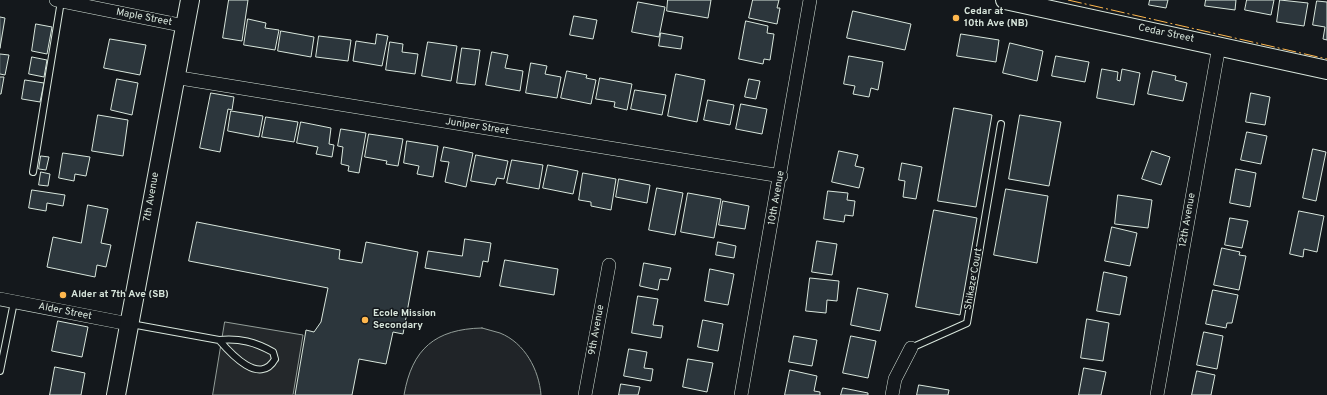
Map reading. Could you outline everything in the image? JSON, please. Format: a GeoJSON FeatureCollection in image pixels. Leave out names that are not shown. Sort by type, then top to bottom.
{"type":"FeatureCollection","features":[{"type":"Feature","properties":{"kind":"street","name":"Maple Street"},"geometry":{"type":"LineString","coordinates":[[59,0],[185,26]]}},
{"type":"Feature","properties":{"kind":"street","name":"7th Avenue"},"geometry":{"type":"LineString","coordinates":[[116,395],[174,77],[190,0]]}},
{"type":"Feature","properties":{"kind":"street","name":"10th Avenue"},"geometry":{"type":"LineString","coordinates":[[741,395],[781,176],[810,0]]}},
{"type":"Feature","properties":{"kind":"street","name":"Cedar Street"},"geometry":{"type":"LineString","coordinates":[[1004,0],[1065,6],[1219,46],[1327,70]]}},
{"type":"Feature","properties":{"kind":"street","name":"12th Avenue"},"geometry":{"type":"LineString","coordinates":[[1157,395],[1219,46]]}},
{"type":"Feature","properties":{"kind":"street","name":"Juniper Street"},"geometry":{"type":"LineString","coordinates":[[174,77],[781,176]]}},
{"type":"Feature","properties":{"kind":"street","name":"9th Avenue"},"geometry":{"type":"LineString","coordinates":[[585,395],[609,265]]}},
{"type":"Feature","properties":{"kind":"street","name":"Alder Street"},"geometry":{"type":"LineString","coordinates":[[0,300],[129,324]]}},
{"type":"Feature","properties":{"kind":"street","name":"Shikaze Court"},"geometry":{"type":"LineString","coordinates":[[892,395],[895,379],[911,348]]}},
{"type":"Feature","properties":{"kind":"lane"},"geometry":{"type":"LineString","coordinates":[[33,172],[59,0]]}},
{"type":"Feature","properties":{"kind":"lane","name":"Shikaze Court"},"geometry":{"type":"LineString","coordinates":[[911,348],[967,323],[1001,124]]}},
{"type":"Feature","properties":{"kind":"lane"},"geometry":{"type":"LineString","coordinates":[[0,371],[14,302]]}},
{"type":"Feature","properties":{"kind":"lane"},"geometry":{"type":"LineString","coordinates":[[129,324],[219,340],[237,338],[256,343],[273,352],[275,359],[272,365],[265,369],[255,369],[238,360],[219,340]]}},
{"type":"Feature","properties":{"kind":"shaded area"},"geometry":{"type":"Polygon","coordinates":[[[225,322],[303,335],[293,395],[213,395],[225,322]]]}},
{"type":"Feature","properties":{"kind":"shaded area"},"geometry":{"type":"Polygon","coordinates":[[[482,328],[500,333],[517,343],[534,367],[540,386],[541,395],[404,395],[413,365],[428,345],[451,332],[482,328]]]}},
{"type":"Feature","properties":{"kind":"building"},"geometry":{"type":"Polygon","coordinates":[[[229,0],[248,0],[242,41],[223,38],[229,0]]]}},
{"type":"Feature","properties":{"kind":"building"},"geometry":{"type":"Polygon","coordinates":[[[668,0],[711,0],[708,18],[667,11],[668,0]]]}},
{"type":"Feature","properties":{"kind":"building"},"geometry":{"type":"Polygon","coordinates":[[[753,0],[779,0],[777,8],[780,8],[777,24],[749,18],[753,0]]]}},
{"type":"Feature","properties":{"kind":"building"},"geometry":{"type":"Polygon","coordinates":[[[1150,0],[1168,0],[1166,8],[1149,5],[1150,0]]]}},
{"type":"Feature","properties":{"kind":"building"},"geometry":{"type":"Polygon","coordinates":[[[1206,0],[1236,0],[1235,10],[1205,6],[1206,0]]]}},
{"type":"Feature","properties":{"kind":"building"},"geometry":{"type":"Polygon","coordinates":[[[1247,0],[1274,0],[1271,15],[1245,10],[1247,0]]]}},
{"type":"Feature","properties":{"kind":"building"},"geometry":{"type":"Polygon","coordinates":[[[1280,0],[1308,3],[1304,26],[1277,22],[1280,0]]]}},
{"type":"Feature","properties":{"kind":"building"},"geometry":{"type":"Polygon","coordinates":[[[1317,1],[1327,2],[1327,40],[1323,39],[1325,27],[1313,25],[1317,1]]]}},
{"type":"Feature","properties":{"kind":"building"},"geometry":{"type":"Polygon","coordinates":[[[638,2],[665,7],[659,37],[632,32],[638,2]]]}},
{"type":"Feature","properties":{"kind":"building"},"geometry":{"type":"Polygon","coordinates":[[[853,11],[911,24],[905,50],[847,38],[853,11]]]}},
{"type":"Feature","properties":{"kind":"building"},"geometry":{"type":"Polygon","coordinates":[[[574,16],[597,20],[593,39],[570,35],[574,16]]]}},
{"type":"Feature","properties":{"kind":"building"},"geometry":{"type":"Polygon","coordinates":[[[0,17],[5,18],[0,48],[0,17]]]}},
{"type":"Feature","properties":{"kind":"building"},"geometry":{"type":"Polygon","coordinates":[[[248,19],[266,23],[265,28],[279,30],[275,50],[244,45],[248,19]]]}},
{"type":"Feature","properties":{"kind":"building"},"geometry":{"type":"Polygon","coordinates":[[[746,21],[768,26],[767,33],[774,34],[770,60],[764,59],[763,64],[739,59],[746,21]]]}},
{"type":"Feature","properties":{"kind":"building"},"geometry":{"type":"Polygon","coordinates":[[[36,24],[52,27],[47,54],[32,51],[36,24]]]}},
{"type":"Feature","properties":{"kind":"building"},"geometry":{"type":"Polygon","coordinates":[[[281,31],[314,37],[311,57],[278,51],[281,31]]]}},
{"type":"Feature","properties":{"kind":"building"},"geometry":{"type":"Polygon","coordinates":[[[661,33],[683,37],[681,49],[659,46],[661,33]]]}},
{"type":"Feature","properties":{"kind":"building"},"geometry":{"type":"Polygon","coordinates":[[[377,34],[388,36],[382,66],[353,61],[356,41],[375,44],[377,34]]]}},
{"type":"Feature","properties":{"kind":"building"},"geometry":{"type":"Polygon","coordinates":[[[961,34],[999,40],[996,62],[957,56],[961,34]]]}},
{"type":"Feature","properties":{"kind":"building"},"geometry":{"type":"Polygon","coordinates":[[[319,36],[351,40],[348,61],[316,57],[319,36]]]}},
{"type":"Feature","properties":{"kind":"building"},"geometry":{"type":"Polygon","coordinates":[[[110,39],[146,45],[140,75],[104,68],[110,39]]]}},
{"type":"Feature","properties":{"kind":"building"},"geometry":{"type":"Polygon","coordinates":[[[390,42],[403,44],[402,52],[418,54],[415,74],[386,70],[390,42]]]}},
{"type":"Feature","properties":{"kind":"building"},"geometry":{"type":"Polygon","coordinates":[[[428,42],[457,46],[451,81],[422,76],[428,42]]]}},
{"type":"Feature","properties":{"kind":"building"},"geometry":{"type":"Polygon","coordinates":[[[1010,43],[1043,51],[1037,81],[1003,73],[1010,43]]]}},
{"type":"Feature","properties":{"kind":"building"},"geometry":{"type":"Polygon","coordinates":[[[462,48],[480,50],[475,85],[457,83],[462,48]]]}},
{"type":"Feature","properties":{"kind":"building"},"geometry":{"type":"Polygon","coordinates":[[[492,52],[508,55],[505,68],[523,71],[520,91],[486,85],[492,52]]]}},
{"type":"Feature","properties":{"kind":"building"},"geometry":{"type":"Polygon","coordinates":[[[0,54],[9,55],[5,75],[0,74],[0,54]]]}},
{"type":"Feature","properties":{"kind":"building"},"geometry":{"type":"Polygon","coordinates":[[[849,56],[883,62],[878,90],[871,88],[869,97],[853,94],[855,86],[844,84],[849,56]]]}},
{"type":"Feature","properties":{"kind":"building"},"geometry":{"type":"Polygon","coordinates":[[[1056,56],[1089,62],[1085,82],[1052,76],[1056,56]]]}},
{"type":"Feature","properties":{"kind":"building"},"geometry":{"type":"Polygon","coordinates":[[[32,57],[47,60],[44,77],[29,74],[32,57]]]}},
{"type":"Feature","properties":{"kind":"building"},"geometry":{"type":"Polygon","coordinates":[[[531,63],[547,66],[545,74],[561,77],[557,98],[526,93],[531,63]]]}},
{"type":"Feature","properties":{"kind":"building"},"geometry":{"type":"Polygon","coordinates":[[[1102,69],[1118,72],[1117,80],[1120,81],[1122,69],[1140,73],[1134,105],[1097,98],[1102,69]]]}},
{"type":"Feature","properties":{"kind":"building"},"geometry":{"type":"Polygon","coordinates":[[[567,71],[587,75],[586,78],[596,80],[591,104],[561,98],[567,71]]]}},
{"type":"Feature","properties":{"kind":"building"},"geometry":{"type":"Polygon","coordinates":[[[1153,71],[1176,76],[1175,80],[1187,83],[1183,101],[1148,94],[1153,71]]]}},
{"type":"Feature","properties":{"kind":"building"},"geometry":{"type":"Polygon","coordinates":[[[676,74],[705,80],[697,122],[668,116],[676,74]]]}},
{"type":"Feature","properties":{"kind":"building"},"geometry":{"type":"Polygon","coordinates":[[[0,77],[4,77],[1,94],[0,94],[0,77]]]}},
{"type":"Feature","properties":{"kind":"building"},"geometry":{"type":"Polygon","coordinates":[[[600,78],[632,84],[627,110],[614,107],[615,102],[596,99],[600,78]]]}},
{"type":"Feature","properties":{"kind":"building"},"geometry":{"type":"Polygon","coordinates":[[[117,79],[138,83],[132,115],[111,110],[117,79]]]}},
{"type":"Feature","properties":{"kind":"building"},"geometry":{"type":"Polygon","coordinates":[[[749,79],[760,81],[756,99],[745,97],[749,79]]]}},
{"type":"Feature","properties":{"kind":"building"},"geometry":{"type":"Polygon","coordinates":[[[25,80],[44,83],[40,102],[22,99],[25,80]]]}},
{"type":"Feature","properties":{"kind":"building"},"geometry":{"type":"Polygon","coordinates":[[[635,90],[666,95],[662,115],[631,109],[635,90]]]}},
{"type":"Feature","properties":{"kind":"building"},"geometry":{"type":"Polygon","coordinates":[[[211,93],[234,97],[232,110],[228,109],[220,152],[200,148],[211,93]]]}},
{"type":"Feature","properties":{"kind":"building"},"geometry":{"type":"Polygon","coordinates":[[[1251,93],[1270,97],[1265,125],[1246,122],[1251,93]]]}},
{"type":"Feature","properties":{"kind":"building"},"geometry":{"type":"Polygon","coordinates":[[[708,100],[734,105],[730,125],[704,120],[708,100]]]}},
{"type":"Feature","properties":{"kind":"building"},"geometry":{"type":"Polygon","coordinates":[[[741,104],[767,109],[762,134],[736,129],[741,104]]]}},
{"type":"Feature","properties":{"kind":"building"},"geometry":{"type":"Polygon","coordinates":[[[954,108],[992,115],[976,207],[938,201],[954,108]]]}},
{"type":"Feature","properties":{"kind":"building"},"geometry":{"type":"Polygon","coordinates":[[[231,111],[263,116],[259,137],[228,131],[231,111]]]}},
{"type":"Feature","properties":{"kind":"building"},"geometry":{"type":"Polygon","coordinates":[[[98,115],[128,120],[123,156],[92,151],[98,115]]]}},
{"type":"Feature","properties":{"kind":"building"},"geometry":{"type":"Polygon","coordinates":[[[1020,115],[1061,122],[1049,186],[1009,179],[1020,115]]]}},
{"type":"Feature","properties":{"kind":"building"},"geometry":{"type":"Polygon","coordinates":[[[266,117],[298,122],[294,142],[262,137],[266,117]]]}},
{"type":"Feature","properties":{"kind":"building"},"geometry":{"type":"Polygon","coordinates":[[[301,122],[331,128],[329,144],[334,145],[332,157],[316,154],[318,147],[297,143],[301,122]]]}},
{"type":"Feature","properties":{"kind":"building"},"geometry":{"type":"Polygon","coordinates":[[[341,129],[366,133],[359,173],[348,171],[349,166],[341,164],[343,147],[338,146],[341,129]]]}},
{"type":"Feature","properties":{"kind":"building"},"geometry":{"type":"Polygon","coordinates":[[[1247,132],[1267,136],[1261,164],[1241,160],[1247,132]]]}},
{"type":"Feature","properties":{"kind":"building"},"geometry":{"type":"Polygon","coordinates":[[[369,134],[403,139],[398,166],[386,164],[387,161],[365,157],[369,134]]]}},
{"type":"Feature","properties":{"kind":"building"},"geometry":{"type":"Polygon","coordinates":[[[407,141],[438,146],[433,177],[417,174],[419,166],[404,163],[407,141]]]}},
{"type":"Feature","properties":{"kind":"building"},"geometry":{"type":"Polygon","coordinates":[[[444,147],[473,153],[466,187],[445,182],[449,162],[441,161],[444,147]]]}},
{"type":"Feature","properties":{"kind":"building"},"geometry":{"type":"Polygon","coordinates":[[[1313,149],[1326,152],[1316,201],[1303,198],[1313,149]]]}},
{"type":"Feature","properties":{"kind":"building"},"geometry":{"type":"Polygon","coordinates":[[[839,151],[858,155],[855,166],[864,168],[859,188],[832,182],[839,151]]]}},
{"type":"Feature","properties":{"kind":"building"},"geometry":{"type":"Polygon","coordinates":[[[1152,151],[1170,157],[1161,185],[1142,179],[1152,151]]]}},
{"type":"Feature","properties":{"kind":"building"},"geometry":{"type":"Polygon","coordinates":[[[63,153],[90,157],[86,176],[75,174],[74,181],[59,178],[63,153]]]}},
{"type":"Feature","properties":{"kind":"building"},"geometry":{"type":"Polygon","coordinates":[[[476,155],[508,161],[504,179],[497,178],[495,185],[471,181],[476,155]]]}},
{"type":"Feature","properties":{"kind":"building"},"geometry":{"type":"Polygon","coordinates":[[[41,156],[49,157],[46,170],[39,169],[41,156]]]}},
{"type":"Feature","properties":{"kind":"building"},"geometry":{"type":"Polygon","coordinates":[[[512,160],[543,165],[539,189],[507,183],[512,160]]]}},
{"type":"Feature","properties":{"kind":"building"},"geometry":{"type":"Polygon","coordinates":[[[902,163],[922,167],[916,199],[903,197],[905,181],[899,180],[902,163]]]}},
{"type":"Feature","properties":{"kind":"building"},"geometry":{"type":"Polygon","coordinates":[[[548,165],[578,171],[573,194],[543,188],[548,165]]]}},
{"type":"Feature","properties":{"kind":"building"},"geometry":{"type":"Polygon","coordinates":[[[1236,169],[1256,173],[1250,207],[1230,203],[1236,169]]]}},
{"type":"Feature","properties":{"kind":"building"},"geometry":{"type":"Polygon","coordinates":[[[41,172],[50,174],[48,186],[39,185],[41,172]]]}},
{"type":"Feature","properties":{"kind":"building"},"geometry":{"type":"Polygon","coordinates":[[[583,173],[616,179],[611,210],[591,206],[591,202],[579,200],[583,173]]]}},
{"type":"Feature","properties":{"kind":"building"},"geometry":{"type":"Polygon","coordinates":[[[619,179],[650,185],[647,203],[616,197],[619,179]]]}},
{"type":"Feature","properties":{"kind":"building"},"geometry":{"type":"Polygon","coordinates":[[[657,188],[683,193],[675,235],[649,230],[657,188]]]}},
{"type":"Feature","properties":{"kind":"building"},"geometry":{"type":"Polygon","coordinates":[[[1006,189],[1048,196],[1037,263],[994,255],[1006,189]]]}},
{"type":"Feature","properties":{"kind":"building"},"geometry":{"type":"Polygon","coordinates":[[[32,190],[65,195],[63,206],[47,203],[46,211],[29,208],[32,190]]]}},
{"type":"Feature","properties":{"kind":"building"},"geometry":{"type":"Polygon","coordinates":[[[828,191],[848,193],[847,200],[855,201],[853,216],[845,215],[844,222],[824,219],[828,191]]]}},
{"type":"Feature","properties":{"kind":"building"},"geometry":{"type":"Polygon","coordinates":[[[688,193],[721,199],[714,238],[681,232],[688,193]]]}},
{"type":"Feature","properties":{"kind":"building"},"geometry":{"type":"Polygon","coordinates":[[[1118,195],[1152,200],[1148,228],[1115,224],[1118,195]]]}},
{"type":"Feature","properties":{"kind":"building"},"geometry":{"type":"Polygon","coordinates":[[[723,201],[749,206],[745,229],[719,225],[723,201]]]}},
{"type":"Feature","properties":{"kind":"building"},"geometry":{"type":"Polygon","coordinates":[[[88,205],[108,209],[101,243],[111,245],[106,267],[97,265],[95,277],[47,267],[53,237],[81,243],[88,205]]]}},
{"type":"Feature","properties":{"kind":"building"},"geometry":{"type":"Polygon","coordinates":[[[934,210],[977,218],[960,315],[916,307],[934,210]]]}},
{"type":"Feature","properties":{"kind":"building"},"geometry":{"type":"Polygon","coordinates":[[[1299,211],[1324,216],[1317,252],[1304,249],[1303,257],[1290,254],[1299,211]]]}},
{"type":"Feature","properties":{"kind":"building"},"geometry":{"type":"Polygon","coordinates":[[[1230,218],[1248,221],[1242,248],[1225,245],[1230,218]]]}},
{"type":"Feature","properties":{"kind":"building"},"geometry":{"type":"Polygon","coordinates":[[[197,222],[340,250],[339,259],[362,263],[366,242],[418,252],[403,334],[393,332],[386,364],[359,359],[352,395],[295,395],[306,330],[314,332],[321,322],[328,288],[189,261],[197,222]]]}},
{"type":"Feature","properties":{"kind":"building"},"geometry":{"type":"Polygon","coordinates":[[[1112,227],[1137,233],[1130,266],[1105,261],[1112,227]]]}},
{"type":"Feature","properties":{"kind":"building"},"geometry":{"type":"Polygon","coordinates":[[[465,239],[491,243],[488,262],[483,261],[480,277],[425,268],[428,251],[462,256],[465,239]]]}},
{"type":"Feature","properties":{"kind":"building"},"geometry":{"type":"Polygon","coordinates":[[[817,241],[837,244],[832,275],[812,272],[817,241]]]}},
{"type":"Feature","properties":{"kind":"building"},"geometry":{"type":"Polygon","coordinates":[[[718,242],[736,246],[734,258],[716,255],[718,242]]]}},
{"type":"Feature","properties":{"kind":"building"},"geometry":{"type":"Polygon","coordinates":[[[1222,248],[1240,252],[1239,255],[1246,256],[1239,290],[1214,285],[1222,248]]]}},
{"type":"Feature","properties":{"kind":"building"},"geometry":{"type":"Polygon","coordinates":[[[505,260],[558,269],[554,295],[500,286],[505,260]]]}},
{"type":"Feature","properties":{"kind":"building"},"geometry":{"type":"Polygon","coordinates":[[[644,263],[671,268],[668,280],[660,279],[658,290],[640,286],[644,263]]]}},
{"type":"Feature","properties":{"kind":"building"},"geometry":{"type":"Polygon","coordinates":[[[710,269],[734,274],[728,305],[705,301],[710,269]]]}},
{"type":"Feature","properties":{"kind":"building"},"geometry":{"type":"Polygon","coordinates":[[[1104,272],[1127,277],[1120,315],[1097,311],[1104,272]]]}},
{"type":"Feature","properties":{"kind":"building"},"geometry":{"type":"Polygon","coordinates":[[[810,278],[839,281],[837,301],[827,300],[826,313],[806,311],[810,278]]]}},
{"type":"Feature","properties":{"kind":"building"},"geometry":{"type":"Polygon","coordinates":[[[858,288],[888,294],[880,331],[851,325],[858,288]]]}},
{"type":"Feature","properties":{"kind":"building"},"geometry":{"type":"Polygon","coordinates":[[[1213,290],[1238,295],[1232,323],[1227,323],[1226,328],[1206,324],[1213,290]]]}},
{"type":"Feature","properties":{"kind":"building"},"geometry":{"type":"Polygon","coordinates":[[[638,296],[658,299],[653,325],[663,326],[661,338],[632,333],[638,296]]]}},
{"type":"Feature","properties":{"kind":"building"},"geometry":{"type":"Polygon","coordinates":[[[1087,319],[1109,323],[1103,361],[1081,358],[1087,319]]]}},
{"type":"Feature","properties":{"kind":"building"},"geometry":{"type":"Polygon","coordinates":[[[703,320],[723,324],[718,351],[698,347],[703,320]]]}},
{"type":"Feature","properties":{"kind":"building"},"geometry":{"type":"Polygon","coordinates":[[[58,321],[88,327],[82,357],[52,351],[58,321]]]}},
{"type":"Feature","properties":{"kind":"building"},"geometry":{"type":"Polygon","coordinates":[[[1204,332],[1223,336],[1217,369],[1197,365],[1204,332]]]}},
{"type":"Feature","properties":{"kind":"building"},"geometry":{"type":"Polygon","coordinates":[[[794,336],[817,340],[812,366],[789,362],[794,336]]]}},
{"type":"Feature","properties":{"kind":"building"},"geometry":{"type":"Polygon","coordinates":[[[851,336],[876,341],[868,378],[843,373],[851,336]]]}},
{"type":"Feature","properties":{"kind":"building"},"geometry":{"type":"Polygon","coordinates":[[[629,349],[647,352],[644,368],[653,369],[651,381],[624,376],[629,349]]]}},
{"type":"Feature","properties":{"kind":"building"},"geometry":{"type":"Polygon","coordinates":[[[688,359],[713,363],[707,392],[683,387],[688,359]]]}},
{"type":"Feature","properties":{"kind":"building"},"geometry":{"type":"Polygon","coordinates":[[[55,367],[85,373],[81,395],[50,395],[55,367]]]}},
{"type":"Feature","properties":{"kind":"building"},"geometry":{"type":"Polygon","coordinates":[[[1084,368],[1106,372],[1101,395],[1079,395],[1084,368]]]}},
{"type":"Feature","properties":{"kind":"building"},"geometry":{"type":"Polygon","coordinates":[[[790,370],[817,376],[814,391],[820,392],[820,395],[785,395],[790,370]]]}},
{"type":"Feature","properties":{"kind":"building"},"geometry":{"type":"Polygon","coordinates":[[[1197,371],[1215,375],[1211,395],[1192,395],[1197,371]]]}},
{"type":"Feature","properties":{"kind":"building"},"geometry":{"type":"Polygon","coordinates":[[[621,384],[640,387],[638,395],[619,395],[621,384]]]}},
{"type":"Feature","properties":{"kind":"building"},"geometry":{"type":"Polygon","coordinates":[[[919,385],[949,390],[948,395],[917,395],[919,385]]]}},
{"type":"Feature","properties":{"kind":"building"},"geometry":{"type":"Polygon","coordinates":[[[843,388],[868,393],[868,395],[841,395],[843,388]]]}},
{"type":"Feature","properties":{"kind":"power"},"geometry":{"type":"LineString","coordinates":[[1068,0],[1327,59]]}},
{"type":"Feature","properties":{"kind":"place","name":"Cedar at 10th Ave (NB)"},"geometry":{"type":"Point","coordinates":[956,18]}},
{"type":"Feature","properties":{"kind":"place","name":"Alder at 7th Ave (SB)"},"geometry":{"type":"Point","coordinates":[63,295]}},
{"type":"Feature","properties":{"kind":"place","name":"Ecole Mission Secondary"},"geometry":{"type":"Point","coordinates":[365,320]}}]}
